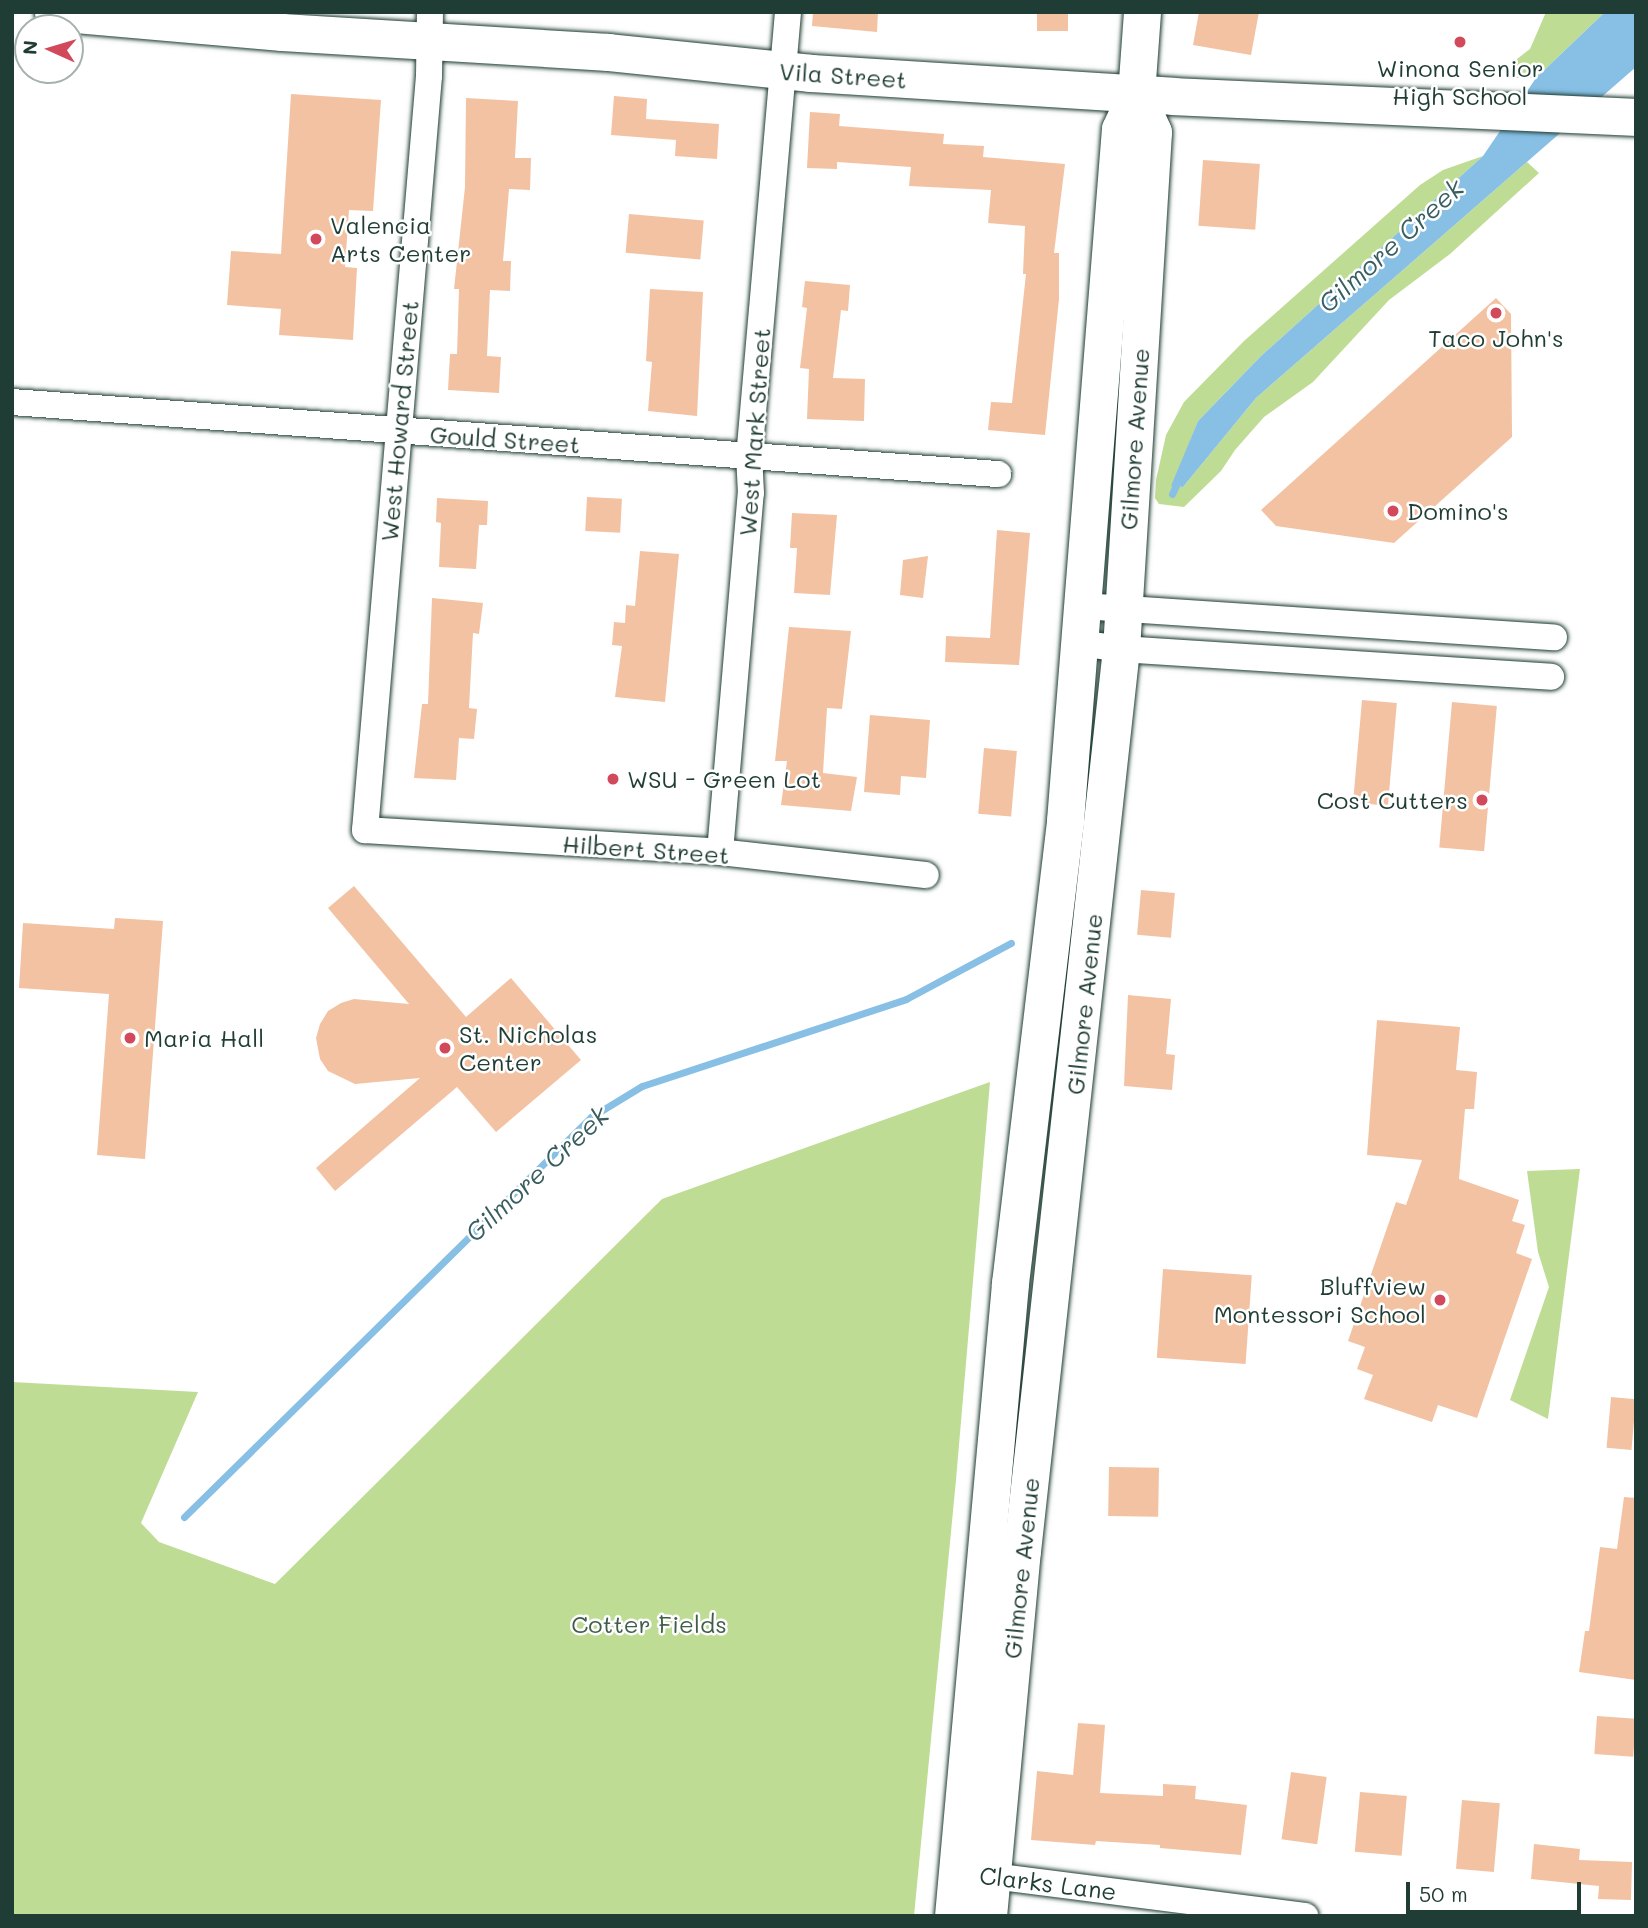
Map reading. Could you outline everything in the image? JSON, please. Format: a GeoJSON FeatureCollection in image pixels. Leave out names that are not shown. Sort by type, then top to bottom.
{"type":"FeatureCollection","features":[{"type":"Feature","properties":{"kind":"street","name":"Vila Street"},"geometry":{"type":"LineString","coordinates":[[53,12],[429,27],[608,52],[784,72],[1136,94],[1626,117]]}},
{"type":"Feature","properties":{"kind":"street","name":"West Mark Street"},"geometry":{"type":"LineString","coordinates":[[720,852],[751,494],[749,457],[788,12]]}},
{"type":"Feature","properties":{"kind":"street","name":"Gilmore Avenue"},"geometry":{"type":"LineString","coordinates":[[988,1916],[975,1874],[1010,1283],[1065,821],[1120,129],[1136,94],[1142,12]]}},
{"type":"Feature","properties":{"kind":"street","name":"West Howard Street"},"geometry":{"type":"LineString","coordinates":[[365,830],[428,90],[429,27]]}},
{"type":"Feature","properties":{"kind":"street","name":"Gilmore Avenue"},"geometry":{"type":"LineString","coordinates":[[953,1916],[975,1874],[1022,1551],[1121,649],[1153,132],[1136,94]]}},
{"type":"Feature","properties":{"kind":"street","name":"Gould Street"},"geometry":{"type":"LineString","coordinates":[[12,401],[998,474]]}},
{"type":"Feature","properties":{"kind":"street"},"geometry":{"type":"LineString","coordinates":[[1082,606],[1554,637]]}},
{"type":"Feature","properties":{"kind":"street"},"geometry":{"type":"LineString","coordinates":[[1079,643],[1121,649],[1551,677]]}},
{"type":"Feature","properties":{"kind":"street","name":"Hilbert Street"},"geometry":{"type":"LineString","coordinates":[[365,830],[720,852],[926,875]]}},
{"type":"Feature","properties":{"kind":"street","name":"Clarks Lane"},"geometry":{"type":"LineString","coordinates":[[975,1874],[1305,1916]]}},
{"type":"Feature","properties":{"kind":"green space"},"geometry":{"type":"Polygon","coordinates":[[[1546,12],[1605,12],[1536,78],[1515,78],[1517,59],[1530,49],[1546,12]]]}},
{"type":"Feature","properties":{"kind":"green space"},"geometry":{"type":"Polygon","coordinates":[[[1483,156],[1261,356],[1198,421],[1172,486],[1183,487],[1256,398],[1527,162],[1539,173],[1450,254],[1389,300],[1313,382],[1264,417],[1235,450],[1221,471],[1184,507],[1159,504],[1155,498],[1156,480],[1166,435],[1184,402],[1244,341],[1420,185],[1443,170],[1483,156]]]}},
{"type":"Feature","properties":{"kind":"green space","name":"Cotter Fields"},"geometry":{"type":"Polygon","coordinates":[[[990,1082],[956,1480],[914,1916],[12,1916],[12,1382],[198,1392],[141,1523],[159,1542],[275,1584],[662,1199],[990,1082]]]}},
{"type":"Feature","properties":{"kind":"green space"},"geometry":{"type":"Polygon","coordinates":[[[1580,1169],[1548,1419],[1510,1400],[1549,1287],[1538,1252],[1527,1171],[1580,1169]]]}},
{"type":"Feature","properties":{"kind":"water"},"geometry":{"type":"Polygon","coordinates":[[[1605,12],[1636,12],[1636,67],[1256,398],[1183,487],[1171,486],[1198,421],[1261,356],[1483,156],[1536,78],[1605,12]]]}},
{"type":"Feature","properties":{"kind":"building"},"geometry":{"type":"Polygon","coordinates":[[[813,12],[878,12],[877,32],[812,26],[813,12]]]}},
{"type":"Feature","properties":{"kind":"building"},"geometry":{"type":"Polygon","coordinates":[[[1037,12],[1068,12],[1068,31],[1037,31],[1037,12]]]}},
{"type":"Feature","properties":{"kind":"building"},"geometry":{"type":"Polygon","coordinates":[[[1199,12],[1259,12],[1251,55],[1193,45],[1199,12]]]}},
{"type":"Feature","properties":{"kind":"building"},"geometry":{"type":"Polygon","coordinates":[[[291,94],[381,100],[373,211],[349,210],[345,267],[357,268],[353,340],[279,335],[281,309],[227,305],[231,251],[281,254],[291,94]]]}},
{"type":"Feature","properties":{"kind":"building"},"geometry":{"type":"Polygon","coordinates":[[[614,96],[647,99],[646,119],[719,124],[717,159],[675,156],[676,140],[611,135],[614,96]]]}},
{"type":"Feature","properties":{"kind":"building"},"geometry":{"type":"Polygon","coordinates":[[[466,98],[518,101],[515,158],[531,158],[530,190],[509,189],[503,261],[511,261],[510,291],[490,290],[487,356],[501,357],[499,393],[448,390],[450,354],[457,354],[459,289],[454,289],[465,187],[466,98]]]}},
{"type":"Feature","properties":{"kind":"building"},"geometry":{"type":"Polygon","coordinates":[[[810,112],[840,114],[839,126],[944,134],[943,144],[984,146],[983,157],[1065,164],[1054,253],[1059,253],[1059,299],[1045,435],[988,430],[991,402],[1012,403],[1026,274],[1023,274],[1025,226],[988,223],[991,190],[909,186],[911,167],[837,162],[837,169],[807,168],[810,112]]]}},
{"type":"Feature","properties":{"kind":"building"},"geometry":{"type":"Polygon","coordinates":[[[1203,160],[1260,164],[1255,230],[1198,226],[1203,160]]]}},
{"type":"Feature","properties":{"kind":"building"},"geometry":{"type":"Polygon","coordinates":[[[629,214],[704,221],[700,259],[626,253],[629,214]]]}},
{"type":"Feature","properties":{"kind":"building"},"geometry":{"type":"Polygon","coordinates":[[[805,281],[850,285],[848,311],[841,310],[833,378],[865,379],[864,421],[807,419],[809,369],[800,368],[807,308],[802,307],[805,281]]]}},
{"type":"Feature","properties":{"kind":"building"},"geometry":{"type":"Polygon","coordinates":[[[650,289],[703,292],[697,416],[648,411],[652,362],[646,361],[650,289]]]}},
{"type":"Feature","properties":{"kind":"building"},"geometry":{"type":"Polygon","coordinates":[[[1496,298],[1511,314],[1512,437],[1394,543],[1276,526],[1261,510],[1496,298]]]}},
{"type":"Feature","properties":{"kind":"building"},"geometry":{"type":"Polygon","coordinates":[[[587,497],[622,499],[620,533],[585,531],[587,497]]]}},
{"type":"Feature","properties":{"kind":"building"},"geometry":{"type":"Polygon","coordinates":[[[437,498],[488,501],[487,525],[479,525],[476,569],[439,567],[441,523],[436,522],[437,498]]]}},
{"type":"Feature","properties":{"kind":"building"},"geometry":{"type":"Polygon","coordinates":[[[792,513],[837,515],[830,595],[794,593],[797,548],[790,548],[792,513]]]}},
{"type":"Feature","properties":{"kind":"building"},"geometry":{"type":"Polygon","coordinates":[[[997,530],[1030,533],[1019,665],[945,662],[946,636],[990,638],[997,530]]]}},
{"type":"Feature","properties":{"kind":"building"},"geometry":{"type":"Polygon","coordinates":[[[640,551],[679,554],[665,702],[615,697],[622,646],[612,645],[614,622],[625,623],[626,605],[635,606],[640,551]]]}},
{"type":"Feature","properties":{"kind":"building"},"geometry":{"type":"Polygon","coordinates":[[[928,556],[923,598],[900,595],[903,560],[928,556]]]}},
{"type":"Feature","properties":{"kind":"building"},"geometry":{"type":"Polygon","coordinates":[[[432,598],[483,603],[479,634],[473,633],[469,708],[477,709],[474,739],[459,738],[456,780],[414,778],[422,704],[428,704],[432,598]]]}},
{"type":"Feature","properties":{"kind":"building"},"geometry":{"type":"Polygon","coordinates":[[[789,627],[851,631],[842,709],[827,708],[823,773],[857,777],[851,811],[781,805],[787,761],[775,761],[789,627]]]}},
{"type":"Feature","properties":{"kind":"building"},"geometry":{"type":"Polygon","coordinates":[[[1362,700],[1397,703],[1388,806],[1353,803],[1362,700]]]}},
{"type":"Feature","properties":{"kind":"building"},"geometry":{"type":"Polygon","coordinates":[[[1452,702],[1497,706],[1484,851],[1439,847],[1452,702]]]}},
{"type":"Feature","properties":{"kind":"building"},"geometry":{"type":"Polygon","coordinates":[[[870,715],[930,720],[926,778],[901,776],[900,795],[864,792],[870,715]]]}},
{"type":"Feature","properties":{"kind":"building"},"geometry":{"type":"Polygon","coordinates":[[[984,748],[1017,751],[1011,817],[978,814],[984,748]]]}},
{"type":"Feature","properties":{"kind":"building","name":"St. Nicholas Center"},"geometry":{"type":"Polygon","coordinates":[[[354,886],[466,1017],[511,978],[581,1060],[496,1132],[457,1087],[335,1191],[316,1168],[420,1078],[355,1084],[328,1071],[320,1059],[316,1038],[328,1011],[354,999],[409,1004],[328,908],[354,886]]]}},
{"type":"Feature","properties":{"kind":"building"},"geometry":{"type":"Polygon","coordinates":[[[1141,890],[1175,893],[1171,938],[1137,935],[1141,890]]]}},
{"type":"Feature","properties":{"kind":"building","name":"Maria Hall"},"geometry":{"type":"Polygon","coordinates":[[[115,918],[163,921],[145,1159],[97,1155],[109,994],[19,988],[23,923],[114,929],[115,918]]]}},
{"type":"Feature","properties":{"kind":"building"},"geometry":{"type":"Polygon","coordinates":[[[1128,995],[1171,999],[1166,1054],[1175,1055],[1172,1090],[1124,1086],[1128,995]]]}},
{"type":"Feature","properties":{"kind":"building","name":"Bluffview Montessori School"},"geometry":{"type":"Polygon","coordinates":[[[1377,1020],[1460,1027],[1456,1070],[1477,1072],[1474,1109],[1465,1109],[1459,1179],[1519,1200],[1512,1221],[1525,1225],[1516,1253],[1532,1259],[1477,1418],[1438,1405],[1432,1422],[1364,1399],[1373,1375],[1357,1369],[1365,1347],[1348,1341],[1396,1202],[1406,1205],[1422,1160],[1367,1155],[1377,1020]]]}},
{"type":"Feature","properties":{"kind":"building"},"geometry":{"type":"Polygon","coordinates":[[[1163,1269],[1252,1275],[1246,1364],[1157,1358],[1163,1269]]]}},
{"type":"Feature","properties":{"kind":"building"},"geometry":{"type":"Polygon","coordinates":[[[1611,1397],[1636,1399],[1631,1450],[1607,1448],[1611,1397]]]}},
{"type":"Feature","properties":{"kind":"building"},"geometry":{"type":"Polygon","coordinates":[[[1109,1467],[1159,1468],[1158,1517],[1108,1516],[1109,1467]]]}},
{"type":"Feature","properties":{"kind":"building"},"geometry":{"type":"Polygon","coordinates":[[[1624,1497],[1636,1498],[1636,1680],[1579,1672],[1585,1631],[1589,1631],[1600,1547],[1617,1549],[1624,1497]]]}},
{"type":"Feature","properties":{"kind":"building"},"geometry":{"type":"Polygon","coordinates":[[[1597,1716],[1636,1719],[1633,1757],[1594,1754],[1597,1716]]]}},
{"type":"Feature","properties":{"kind":"building"},"geometry":{"type":"Polygon","coordinates":[[[1078,1723],[1105,1725],[1100,1793],[1163,1796],[1163,1784],[1196,1786],[1195,1799],[1247,1805],[1241,1855],[1160,1848],[1160,1845],[1096,1841],[1095,1845],[1031,1840],[1037,1771],[1073,1775],[1078,1723]]]}},
{"type":"Feature","properties":{"kind":"building"},"geometry":{"type":"Polygon","coordinates":[[[1291,1772],[1327,1777],[1317,1844],[1282,1839],[1291,1772]]]}},
{"type":"Feature","properties":{"kind":"building"},"geometry":{"type":"Polygon","coordinates":[[[1360,1792],[1407,1796],[1402,1856],[1355,1852],[1360,1792]]]}},
{"type":"Feature","properties":{"kind":"building"},"geometry":{"type":"Polygon","coordinates":[[[1462,1800],[1500,1803],[1494,1872],[1456,1869],[1462,1800]]]}},
{"type":"Feature","properties":{"kind":"building"},"geometry":{"type":"Polygon","coordinates":[[[1534,1844],[1580,1849],[1579,1860],[1632,1862],[1631,1900],[1598,1899],[1599,1886],[1531,1879],[1534,1844]]]}},
{"type":"Feature","properties":{"kind":"waterway","name":"Gilmore Creek"},"geometry":{"type":"LineString","coordinates":[[1172,494],[1179,479]]}},
{"type":"Feature","properties":{"kind":"waterway","name":"Gilmore Creek"},"geometry":{"type":"LineString","coordinates":[[184,1517],[591,1117],[642,1086],[906,999],[1011,943]]}},
{"type":"Feature","properties":{"kind":"place","name":"Winona Senior High School"},"geometry":{"type":"Point","coordinates":[1460,42]}},
{"type":"Feature","properties":{"kind":"place","name":"Valencia Arts Center"},"geometry":{"type":"Point","coordinates":[316,239]}},
{"type":"Feature","properties":{"kind":"place","name":"Taco John's"},"geometry":{"type":"Point","coordinates":[1496,313]}},
{"type":"Feature","properties":{"kind":"place","name":"Domino's"},"geometry":{"type":"Point","coordinates":[1393,511]}},
{"type":"Feature","properties":{"kind":"place","name":"WSU - Green Lot"},"geometry":{"type":"Point","coordinates":[613,779]}},
{"type":"Feature","properties":{"kind":"place","name":"Cost Cutters"},"geometry":{"type":"Point","coordinates":[1482,800]}},
{"type":"Feature","properties":{"kind":"place","name":"Maria Hall"},"geometry":{"type":"Point","coordinates":[130,1038]}},
{"type":"Feature","properties":{"kind":"place","name":"St. Nicholas Center"},"geometry":{"type":"Point","coordinates":[445,1048]}},
{"type":"Feature","properties":{"kind":"place","name":"Bluffview Montessori School"},"geometry":{"type":"Point","coordinates":[1440,1300]}}]}
